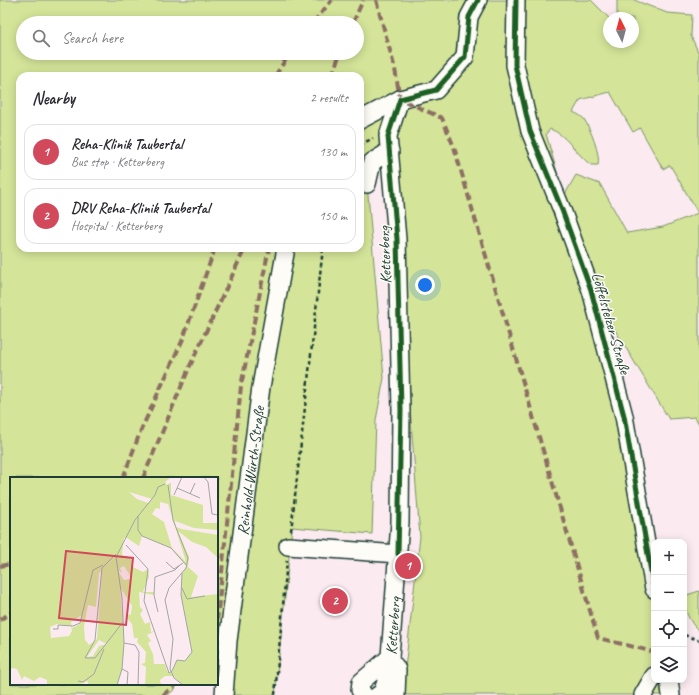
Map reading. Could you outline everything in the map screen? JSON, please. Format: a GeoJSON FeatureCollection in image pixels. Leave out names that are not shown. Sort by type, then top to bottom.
{"type":"FeatureCollection","features":[{"type":"Feature","properties":{"kind":"street"},"geometry":{"type":"LineString","coordinates":[[364,118],[400,99],[436,90],[465,57],[469,16],[478,0]]}},
{"type":"Feature","properties":{"kind":"street","name":"Löffelstelzer Straße"},"geometry":{"type":"LineString","coordinates":[[516,0],[515,65],[530,131],[562,210],[591,290],[624,416],[652,575]]}},
{"type":"Feature","properties":{"kind":"street","name":"Ketterberg"},"geometry":{"type":"LineString","coordinates":[[396,695],[397,670],[390,657],[398,554],[401,395],[397,239],[388,136],[400,99]]}},
{"type":"Feature","properties":{"kind":"street"},"geometry":{"type":"LineString","coordinates":[[366,184],[372,162],[390,151]]}},
{"type":"Feature","properties":{"kind":"street","name":"Reinhold-Würth-Straße"},"geometry":{"type":"LineString","coordinates":[[224,695],[228,641],[261,387],[285,252]]}},
{"type":"Feature","properties":{"kind":"street"},"geometry":{"type":"LineString","coordinates":[[288,546],[398,554]]}},
{"type":"Feature","properties":{"kind":"street"},"geometry":{"type":"LineString","coordinates":[[364,695],[360,690],[361,682],[390,657]]}},
{"type":"Feature","properties":{"kind":"street"},"geometry":{"type":"LineString","coordinates":[[378,695],[382,693],[388,676],[390,657]]}},
{"type":"Feature","properties":{"kind":"street"},"geometry":{"type":"LineString","coordinates":[[643,695],[651,681]]}},
{"type":"Feature","properties":{"kind":"street"},"geometry":{"type":"LineString","coordinates":[[669,683],[671,695]]}},
{"type":"Feature","properties":{"kind":"path"},"geometry":{"type":"LineString","coordinates":[[275,695],[288,546],[323,252]]}},
{"type":"Feature","properties":{"kind":"path"},"geometry":{"type":"LineString","coordinates":[[687,636],[699,640]]}},
{"type":"Feature","properties":{"kind":"green space"},"geometry":{"type":"Polygon","coordinates":[[[0,0],[591,0],[603,12],[603,48],[639,48],[639,12],[617,12],[617,0],[634,0],[667,13],[692,15],[691,36],[699,54],[699,424],[695,417],[669,419],[592,292],[651,575],[651,683],[669,683],[671,695],[402,695],[420,537],[390,151],[367,184],[384,378],[376,420],[372,534],[292,527],[275,695],[231,695],[235,638],[218,646],[218,477],[10,477],[10,685],[176,685],[176,688],[168,695],[0,695],[0,0]],[[610,92],[580,100],[573,112],[583,118],[586,123],[594,142],[599,161],[598,165],[591,165],[561,135],[550,129],[546,134],[564,196],[576,175],[600,184],[627,233],[663,227],[698,213],[670,165],[663,169],[640,128],[633,132],[610,92]]]}},
{"type":"Feature","properties":{"kind":"green space"},"geometry":{"type":"Polygon","coordinates":[[[699,591],[699,631],[692,624],[687,612],[687,595],[699,591]]]}},
{"type":"Feature","properties":{"kind":"marked path"},"geometry":{"type":"LineString","coordinates":[[319,16],[332,0]]}},
{"type":"Feature","properties":{"kind":"marked path"},"geometry":{"type":"LineString","coordinates":[[356,16],[363,0]]}},
{"type":"Feature","properties":{"kind":"marked path"},"geometry":{"type":"LineString","coordinates":[[376,0],[395,69],[400,99],[442,118],[454,147],[598,638],[651,651]]}},
{"type":"Feature","properties":{"kind":"marked path"},"geometry":{"type":"LineString","coordinates":[[278,72],[285,60]]}},
{"type":"Feature","properties":{"kind":"marked path"},"geometry":{"type":"LineString","coordinates":[[333,72],[338,60]]}},
{"type":"Feature","properties":{"kind":"marked path"},"geometry":{"type":"LineString","coordinates":[[123,477],[141,430],[183,339],[214,252]]}},
{"type":"Feature","properties":{"kind":"marked path"},"geometry":{"type":"LineString","coordinates":[[143,477],[189,368],[243,252]]}},
{"type":"Feature","properties":{"kind":"marked path"},"geometry":{"type":"LineString","coordinates":[[218,611],[241,386],[268,252]]}},
{"type":"Feature","properties":{"kind":"marked path"},"geometry":{"type":"LineString","coordinates":[[0,566],[10,564]]}},
{"type":"Feature","properties":{"kind":"marked path"},"geometry":{"type":"LineString","coordinates":[[0,620],[10,613]]}},
{"type":"Feature","properties":{"kind":"marked path"},"geometry":{"type":"LineString","coordinates":[[163,695],[174,685]]}},
{"type":"Feature","properties":{"kind":"cycle path"},"geometry":{"type":"LineString","coordinates":[[398,554],[401,410],[397,239],[388,136],[400,99],[436,90],[465,57],[469,17],[478,0]]}},
{"type":"Feature","properties":{"kind":"cycle path"},"geometry":{"type":"LineString","coordinates":[[516,0],[515,65],[530,131],[562,210],[591,290],[624,416],[652,575]]}},
{"type":"Feature","properties":{"kind":"place","name":"Reha-Klinik Taubertal"},"geometry":{"type":"Point","coordinates":[408,566]}},
{"type":"Feature","properties":{"kind":"place","name":"DRV Reha-Klinik Taubertal"},"geometry":{"type":"Point","coordinates":[335,601]}}]}
